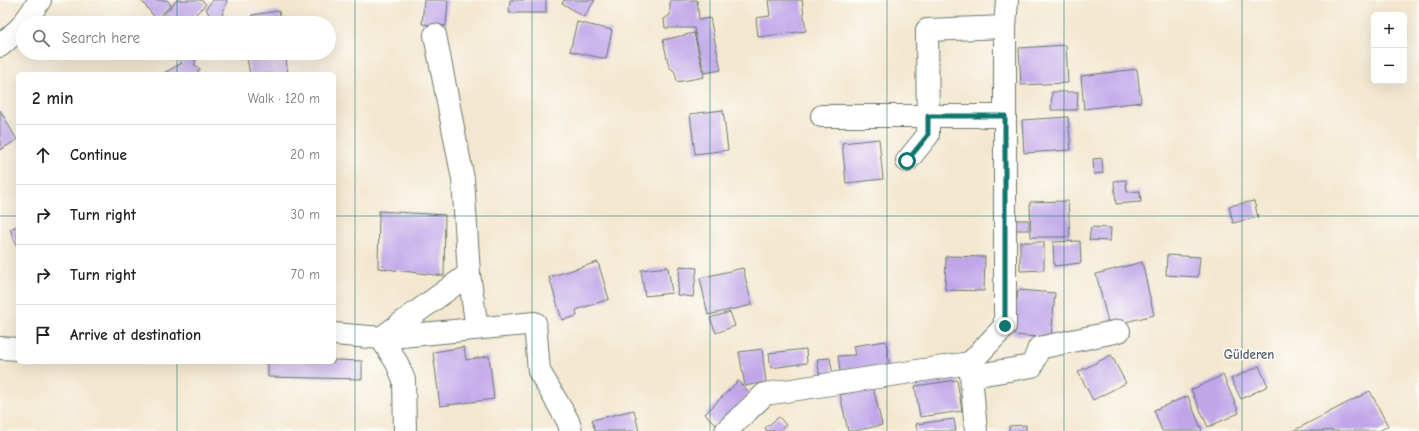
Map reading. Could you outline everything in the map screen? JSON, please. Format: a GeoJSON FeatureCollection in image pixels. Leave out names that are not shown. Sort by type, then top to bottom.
{"type":"FeatureCollection","features":[{"type":"Feature","properties":{"kind":"street"},"geometry":{"type":"LineString","coordinates":[[28,16],[40,0]]}},
{"type":"Feature","properties":{"kind":"street"},"geometry":{"type":"LineString","coordinates":[[976,431],[971,369],[1005,326],[1005,27],[1007,0]]}},
{"type":"Feature","properties":{"kind":"street"},"geometry":{"type":"LineString","coordinates":[[907,161],[928,135],[927,30],[1005,27]]}},
{"type":"Feature","properties":{"kind":"street"},"geometry":{"type":"LineString","coordinates":[[0,46],[16,33]]}},
{"type":"Feature","properties":{"kind":"street"},"geometry":{"type":"LineString","coordinates":[[434,35],[463,179],[469,274],[477,328]]}},
{"type":"Feature","properties":{"kind":"street"},"geometry":{"type":"LineString","coordinates":[[822,116],[1005,116]]}},
{"type":"Feature","properties":{"kind":"street"},"geometry":{"type":"LineString","coordinates":[[380,338],[469,274]]}},
{"type":"Feature","properties":{"kind":"street"},"geometry":{"type":"LineString","coordinates":[[336,334],[380,338],[535,323],[539,372],[568,421],[571,431]]}},
{"type":"Feature","properties":{"kind":"street"},"geometry":{"type":"LineString","coordinates":[[726,431],[765,394],[971,369],[1032,366],[1039,348],[1119,331]]}},
{"type":"Feature","properties":{"kind":"street"},"geometry":{"type":"LineString","coordinates":[[380,338],[397,363],[404,380],[405,431]]}},
{"type":"Feature","properties":{"kind":"street"},"geometry":{"type":"LineString","coordinates":[[0,348],[16,348]]}},
{"type":"Feature","properties":{"kind":"building"},"geometry":{"type":"Polygon","coordinates":[[[141,0],[167,0],[171,5],[159,16],[154,16],[141,0]]]}},
{"type":"Feature","properties":{"kind":"building"},"geometry":{"type":"Polygon","coordinates":[[[177,0],[201,0],[206,4],[194,16],[162,16],[177,0]]]}},
{"type":"Feature","properties":{"kind":"building"},"geometry":{"type":"Polygon","coordinates":[[[213,0],[227,0],[222,16],[208,16],[206,8],[213,0]]]}},
{"type":"Feature","properties":{"kind":"building"},"geometry":{"type":"Polygon","coordinates":[[[424,0],[448,0],[446,26],[422,24],[424,0]]]}},
{"type":"Feature","properties":{"kind":"building"},"geometry":{"type":"Polygon","coordinates":[[[510,0],[546,0],[546,13],[509,13],[510,0]]]}},
{"type":"Feature","properties":{"kind":"building"},"geometry":{"type":"Polygon","coordinates":[[[564,0],[595,0],[584,17],[562,3],[564,0]]]}},
{"type":"Feature","properties":{"kind":"building"},"geometry":{"type":"Polygon","coordinates":[[[670,0],[697,0],[699,20],[710,18],[721,70],[704,73],[694,28],[665,28],[664,19],[670,15],[670,0]]]}},
{"type":"Feature","properties":{"kind":"building"},"geometry":{"type":"Polygon","coordinates":[[[768,0],[802,0],[806,31],[758,37],[756,18],[770,16],[768,0]]]}},
{"type":"Feature","properties":{"kind":"building"},"geometry":{"type":"Polygon","coordinates":[[[279,11],[280,16],[252,16],[279,11]]]}},
{"type":"Feature","properties":{"kind":"building"},"geometry":{"type":"Polygon","coordinates":[[[577,22],[612,30],[606,59],[570,51],[577,22]]]}},
{"type":"Feature","properties":{"kind":"building"},"geometry":{"type":"Polygon","coordinates":[[[694,33],[704,77],[677,82],[675,72],[669,67],[663,40],[694,33]]]}},
{"type":"Feature","properties":{"kind":"building"},"geometry":{"type":"Polygon","coordinates":[[[1066,45],[1068,83],[1021,85],[1019,48],[1066,45]]]}},
{"type":"Feature","properties":{"kind":"building"},"geometry":{"type":"Polygon","coordinates":[[[178,60],[195,60],[196,62],[194,64],[200,69],[198,72],[166,72],[182,63],[178,60]]]}},
{"type":"Feature","properties":{"kind":"building"},"geometry":{"type":"Polygon","coordinates":[[[247,60],[286,60],[288,72],[250,72],[247,60]]]}},
{"type":"Feature","properties":{"kind":"building"},"geometry":{"type":"Polygon","coordinates":[[[1137,69],[1141,102],[1084,109],[1081,76],[1137,69]]]}},
{"type":"Feature","properties":{"kind":"building"},"geometry":{"type":"Polygon","coordinates":[[[1052,92],[1078,92],[1077,110],[1051,110],[1052,92]]]}},
{"type":"Feature","properties":{"kind":"building"},"geometry":{"type":"Polygon","coordinates":[[[0,110],[16,141],[0,150],[0,110]]]}},
{"type":"Feature","properties":{"kind":"building"},"geometry":{"type":"Polygon","coordinates":[[[723,110],[728,150],[695,154],[690,114],[723,110]]]}},
{"type":"Feature","properties":{"kind":"building"},"geometry":{"type":"Polygon","coordinates":[[[1068,117],[1071,150],[1024,153],[1022,120],[1068,117]]]}},
{"type":"Feature","properties":{"kind":"building"},"geometry":{"type":"Polygon","coordinates":[[[879,139],[883,179],[846,183],[842,143],[879,139]]]}},
{"type":"Feature","properties":{"kind":"building"},"geometry":{"type":"Polygon","coordinates":[[[1102,158],[1103,173],[1094,174],[1093,159],[1102,158]]]}},
{"type":"Feature","properties":{"kind":"building"},"geometry":{"type":"Polygon","coordinates":[[[1126,180],[1127,192],[1140,191],[1141,202],[1116,204],[1114,181],[1126,180]]]}},
{"type":"Feature","properties":{"kind":"building"},"geometry":{"type":"Polygon","coordinates":[[[1068,201],[1070,237],[1031,237],[1030,202],[1068,201]]]}},
{"type":"Feature","properties":{"kind":"building"},"geometry":{"type":"Polygon","coordinates":[[[1254,201],[1258,217],[1233,223],[1229,206],[1254,201]]]}},
{"type":"Feature","properties":{"kind":"building"},"geometry":{"type":"Polygon","coordinates":[[[379,211],[445,215],[444,276],[378,268],[379,211]]]}},
{"type":"Feature","properties":{"kind":"building"},"geometry":{"type":"Polygon","coordinates":[[[1015,220],[1029,220],[1029,230],[1015,230],[1015,220]]]}},
{"type":"Feature","properties":{"kind":"building"},"geometry":{"type":"Polygon","coordinates":[[[16,227],[16,244],[10,229],[16,227]]]}},
{"type":"Feature","properties":{"kind":"building"},"geometry":{"type":"Polygon","coordinates":[[[1091,227],[1111,228],[1110,241],[1089,240],[1091,227]]]}},
{"type":"Feature","properties":{"kind":"building"},"geometry":{"type":"Polygon","coordinates":[[[1080,241],[1081,263],[1054,266],[1053,242],[1080,241]]]}},
{"type":"Feature","properties":{"kind":"building"},"geometry":{"type":"Polygon","coordinates":[[[1020,242],[1044,242],[1044,270],[1020,271],[1020,242]]]}},
{"type":"Feature","properties":{"kind":"building"},"geometry":{"type":"Polygon","coordinates":[[[1167,255],[1200,257],[1198,277],[1166,275],[1167,255]]]}},
{"type":"Feature","properties":{"kind":"building"},"geometry":{"type":"Polygon","coordinates":[[[946,256],[985,257],[984,291],[945,290],[946,256]]]}},
{"type":"Feature","properties":{"kind":"building"},"geometry":{"type":"Polygon","coordinates":[[[598,262],[609,299],[576,310],[577,316],[562,320],[549,277],[598,262]]]}},
{"type":"Feature","properties":{"kind":"building"},"geometry":{"type":"Polygon","coordinates":[[[1142,262],[1154,315],[1109,326],[1096,274],[1142,262]]]}},
{"type":"Feature","properties":{"kind":"building"},"geometry":{"type":"Polygon","coordinates":[[[680,266],[697,268],[693,297],[677,295],[680,266]]]}},
{"type":"Feature","properties":{"kind":"building"},"geometry":{"type":"Polygon","coordinates":[[[668,267],[672,293],[645,296],[641,270],[668,267]]]}},
{"type":"Feature","properties":{"kind":"building"},"geometry":{"type":"Polygon","coordinates":[[[743,268],[752,305],[708,315],[700,278],[743,268]]]}},
{"type":"Feature","properties":{"kind":"building"},"geometry":{"type":"Polygon","coordinates":[[[1018,290],[1055,293],[1051,338],[1013,335],[1018,290]]]}},
{"type":"Feature","properties":{"kind":"building"},"geometry":{"type":"Polygon","coordinates":[[[730,312],[735,326],[716,333],[710,318],[730,312]]]}},
{"type":"Feature","properties":{"kind":"building"},"geometry":{"type":"Polygon","coordinates":[[[886,341],[890,368],[841,378],[838,356],[855,355],[853,346],[886,341]]]}},
{"type":"Feature","properties":{"kind":"building"},"geometry":{"type":"Polygon","coordinates":[[[464,347],[466,360],[489,356],[494,399],[440,406],[433,352],[464,347]]]}},
{"type":"Feature","properties":{"kind":"building"},"geometry":{"type":"Polygon","coordinates":[[[762,349],[766,382],[745,386],[739,352],[762,349]]]}},
{"type":"Feature","properties":{"kind":"building"},"geometry":{"type":"Polygon","coordinates":[[[806,349],[807,363],[771,368],[769,353],[806,349]]]}},
{"type":"Feature","properties":{"kind":"building"},"geometry":{"type":"Polygon","coordinates":[[[1111,355],[1126,383],[1093,400],[1078,372],[1111,355]]]}},
{"type":"Feature","properties":{"kind":"building"},"geometry":{"type":"Polygon","coordinates":[[[830,358],[833,376],[820,378],[817,359],[830,358]]]}},
{"type":"Feature","properties":{"kind":"building"},"geometry":{"type":"Polygon","coordinates":[[[336,360],[362,361],[362,379],[268,377],[268,364],[336,364],[336,360]]]}},
{"type":"Feature","properties":{"kind":"building"},"geometry":{"type":"Polygon","coordinates":[[[1259,366],[1268,386],[1241,399],[1231,379],[1259,366]]]}},
{"type":"Feature","properties":{"kind":"building"},"geometry":{"type":"Polygon","coordinates":[[[1223,375],[1239,413],[1208,427],[1191,390],[1223,375]]]}},
{"type":"Feature","properties":{"kind":"building"},"geometry":{"type":"Polygon","coordinates":[[[957,380],[962,411],[920,417],[915,386],[957,380]]]}},
{"type":"Feature","properties":{"kind":"building"},"geometry":{"type":"Polygon","coordinates":[[[738,381],[750,393],[717,426],[705,414],[738,381]]]}},
{"type":"Feature","properties":{"kind":"building"},"geometry":{"type":"Polygon","coordinates":[[[873,387],[882,425],[855,431],[848,431],[840,395],[873,387]]]}},
{"type":"Feature","properties":{"kind":"building"},"geometry":{"type":"Polygon","coordinates":[[[1370,391],[1388,426],[1379,431],[1293,431],[1370,391]]]}},
{"type":"Feature","properties":{"kind":"building"},"geometry":{"type":"Polygon","coordinates":[[[1188,396],[1202,431],[1162,431],[1154,410],[1188,396]]]}},
{"type":"Feature","properties":{"kind":"building"},"geometry":{"type":"Polygon","coordinates":[[[634,410],[639,431],[595,431],[592,420],[634,410]]]}},
{"type":"Feature","properties":{"kind":"building"},"geometry":{"type":"Polygon","coordinates":[[[779,417],[786,425],[779,431],[767,431],[765,428],[779,417]]]}},
{"type":"Feature","properties":{"kind":"building"},"geometry":{"type":"Polygon","coordinates":[[[954,419],[956,431],[917,431],[916,424],[954,419]]]}},
{"type":"Feature","properties":{"kind":"building"},"geometry":{"type":"Polygon","coordinates":[[[1026,425],[1026,431],[1009,431],[1009,426],[1026,425]]]}},
{"type":"Feature","properties":{"kind":"district","name":"Gülderen"},"geometry":{"type":"Point","coordinates":[1249,354]}},
{"type":"Feature","properties":{"kind":"route"},"geometry":{"type":"LineString","coordinates":[[907,161],[928,135],[928,116],[1005,116],[1005,326]]}}]}
